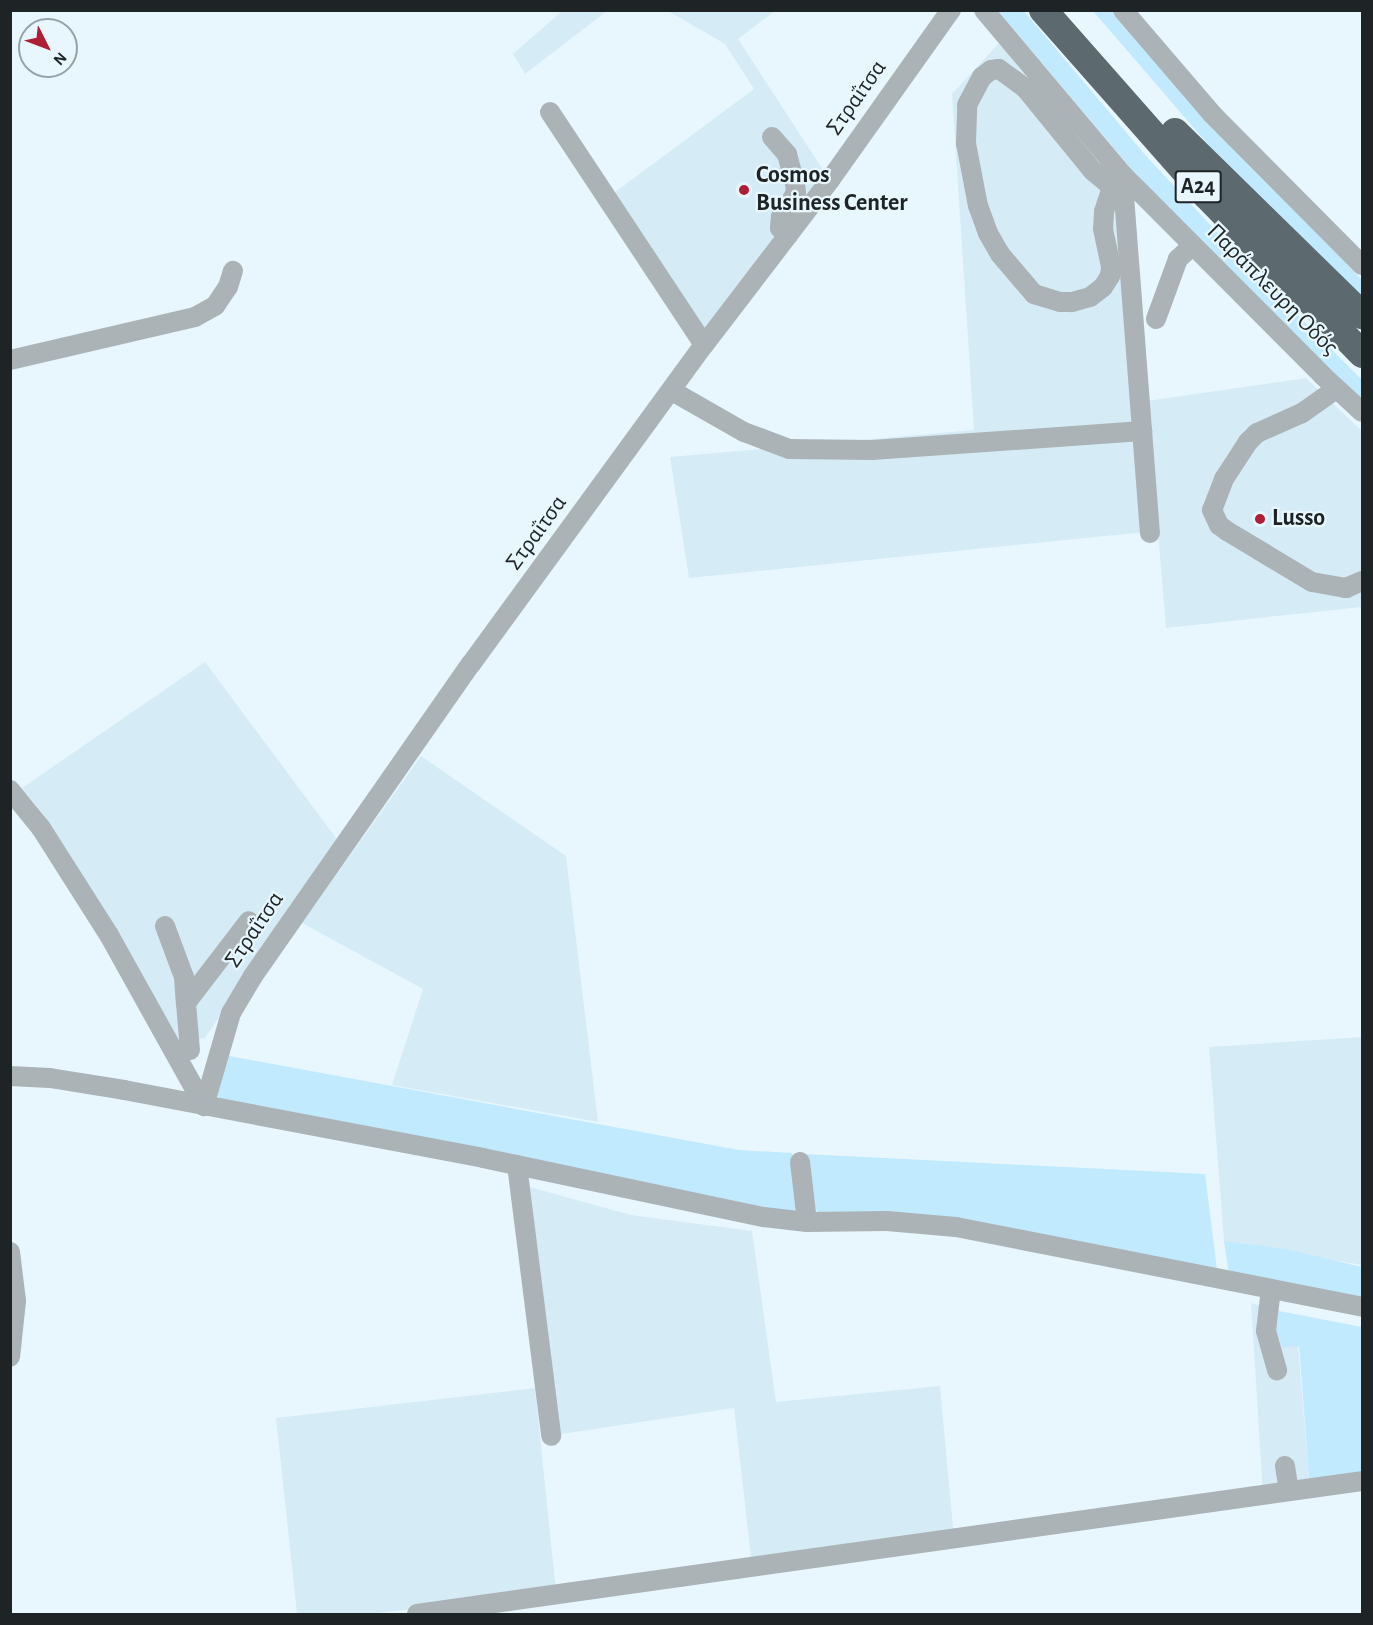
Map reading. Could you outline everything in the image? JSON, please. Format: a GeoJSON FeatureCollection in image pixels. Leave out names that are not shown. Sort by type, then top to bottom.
{"type":"FeatureCollection","features":[{"type":"Feature","properties":{"kind":"highway","name":"Α24"},"geometry":{"type":"LineString","coordinates":[[1043,10],[1206,195],[1362,354]]}},
{"type":"Feature","properties":{"kind":"highway","name":"Α24"},"geometry":{"type":"LineString","coordinates":[[1067,10],[1197,156],[1362,315]]}},
{"type":"Feature","properties":{"kind":"street","name":"Στραΐτσα"},"geometry":{"type":"LineString","coordinates":[[204,1106],[231,1013],[260,967],[471,664],[704,345],[788,236],[951,10]]}},
{"type":"Feature","properties":{"kind":"street","name":"Παράπλευρη Οδός"},"geometry":{"type":"LineString","coordinates":[[984,10],[1120,186],[1192,246],[1362,412]]}},
{"type":"Feature","properties":{"kind":"street"},"geometry":{"type":"LineString","coordinates":[[1123,10],[1212,114],[1362,265]]}},
{"type":"Feature","properties":{"kind":"street"},"geometry":{"type":"LineString","coordinates":[[999,69],[1025,88],[1093,171],[1120,186],[1104,212],[1103,229],[1111,268],[1110,276],[1103,287],[1090,297],[1072,302],[1060,302],[1034,294],[1000,254],[988,232],[976,198],[966,143],[967,105],[982,77],[991,70],[999,69]]}},
{"type":"Feature","properties":{"kind":"street"},"geometry":{"type":"LineString","coordinates":[[550,112],[704,345]]}},
{"type":"Feature","properties":{"kind":"street"},"geometry":{"type":"LineString","coordinates":[[772,137],[786,154],[795,183],[796,193],[781,216],[780,228],[788,236]]}},
{"type":"Feature","properties":{"kind":"street"},"geometry":{"type":"LineString","coordinates":[[1120,186],[1150,533]]}},
{"type":"Feature","properties":{"kind":"street"},"geometry":{"type":"LineString","coordinates":[[1156,319],[1178,259],[1192,246]]}},
{"type":"Feature","properties":{"kind":"street"},"geometry":{"type":"LineString","coordinates":[[10,360],[195,317],[215,306],[228,287],[233,271]]}},
{"type":"Feature","properties":{"kind":"street"},"geometry":{"type":"LineString","coordinates":[[1336,388],[1302,413],[1271,424],[1252,437],[1224,479],[1212,510],[1220,525],[1227,531],[1312,582],[1346,588],[1362,582]]}},
{"type":"Feature","properties":{"kind":"street"},"geometry":{"type":"LineString","coordinates":[[672,391],[744,432],[789,449],[872,450],[1142,431]]}},
{"type":"Feature","properties":{"kind":"street"},"geometry":{"type":"LineString","coordinates":[[10,790],[40,828],[109,935],[168,1046],[204,1106]]}},
{"type":"Feature","properties":{"kind":"street"},"geometry":{"type":"LineString","coordinates":[[186,1003],[249,921]]}},
{"type":"Feature","properties":{"kind":"street"},"geometry":{"type":"LineString","coordinates":[[165,926],[184,977],[190,1050]]}},
{"type":"Feature","properties":{"kind":"street"},"geometry":{"type":"LineString","coordinates":[[168,1046],[190,1050],[208,1044],[231,1013]]}},
{"type":"Feature","properties":{"kind":"street"},"geometry":{"type":"LineString","coordinates":[[10,1076],[50,1078],[124,1089],[518,1165],[764,1217],[807,1222],[888,1221],[956,1227],[1362,1307]]}},
{"type":"Feature","properties":{"kind":"street"},"geometry":{"type":"LineString","coordinates":[[800,1162],[807,1222]]}},
{"type":"Feature","properties":{"kind":"street"},"geometry":{"type":"LineString","coordinates":[[518,1165],[551,1436]]}},
{"type":"Feature","properties":{"kind":"street"},"geometry":{"type":"LineString","coordinates":[[10,1252],[13,1302],[10,1357]]}},
{"type":"Feature","properties":{"kind":"street"},"geometry":{"type":"LineString","coordinates":[[1271,1289],[1266,1330],[1277,1370]]}},
{"type":"Feature","properties":{"kind":"street"},"geometry":{"type":"LineString","coordinates":[[1285,1466],[1289,1491]]}},
{"type":"Feature","properties":{"kind":"street"},"geometry":{"type":"LineString","coordinates":[[417,1614],[1362,1481]]}},
{"type":"Feature","properties":{"kind":"shaded area"},"geometry":{"type":"Polygon","coordinates":[[[562,11],[607,11],[525,74],[513,54],[562,11]]]}},
{"type":"Feature","properties":{"kind":"shaded area"},"geometry":{"type":"Polygon","coordinates":[[[668,11],[775,11],[738,39],[829,179],[708,336],[607,198],[754,89],[725,44],[668,11]]]}},
{"type":"Feature","properties":{"kind":"shaded area"},"geometry":{"type":"Polygon","coordinates":[[[998,11],[1024,11],[1147,157],[1244,261],[1362,380],[1362,406],[1217,261],[1129,166],[998,11]]]}},
{"type":"Feature","properties":{"kind":"shaded area"},"geometry":{"type":"Polygon","coordinates":[[[1093,11],[1113,11],[1265,180],[1362,280],[1362,300],[1212,149],[1093,11]]]}},
{"type":"Feature","properties":{"kind":"shaded area"},"geometry":{"type":"Polygon","coordinates":[[[999,43],[1117,181],[1145,532],[689,578],[670,457],[974,430],[952,94],[999,43]]]}},
{"type":"Feature","properties":{"kind":"shaded area","name":"Lusso"},"geometry":{"type":"Polygon","coordinates":[[[1306,378],[1362,431],[1362,607],[1166,628],[1147,401],[1306,378]]]}},
{"type":"Feature","properties":{"kind":"shaded area"},"geometry":{"type":"Polygon","coordinates":[[[205,662],[339,842],[205,1038],[184,1043],[173,1040],[93,892],[43,814],[22,788],[205,662]]]}},
{"type":"Feature","properties":{"kind":"shaded area"},"geometry":{"type":"Polygon","coordinates":[[[421,756],[566,856],[598,1122],[392,1085],[423,989],[302,923],[421,756]]]}},
{"type":"Feature","properties":{"kind":"shaded area"},"geometry":{"type":"Polygon","coordinates":[[[1362,1037],[1362,1265],[1224,1241],[1209,1047],[1362,1037]]]}},
{"type":"Feature","properties":{"kind":"shaded area"},"geometry":{"type":"Polygon","coordinates":[[[224,1055],[739,1150],[792,1153],[795,1178],[806,1217],[219,1099],[215,1091],[224,1055]]]}},
{"type":"Feature","properties":{"kind":"shaded area"},"geometry":{"type":"Polygon","coordinates":[[[805,1154],[1205,1174],[1218,1278],[959,1224],[821,1219],[811,1199],[805,1154]]]}},
{"type":"Feature","properties":{"kind":"shaded area"},"geometry":{"type":"Polygon","coordinates":[[[526,1186],[631,1215],[752,1231],[776,1402],[940,1386],[954,1538],[752,1566],[734,1408],[555,1435],[526,1186]]]}},
{"type":"Feature","properties":{"kind":"shaded area"},"geometry":{"type":"Polygon","coordinates":[[[1224,1241],[1286,1249],[1362,1267],[1362,1310],[1230,1282],[1224,1241]]]}},
{"type":"Feature","properties":{"kind":"shaded area"},"geometry":{"type":"Polygon","coordinates":[[[1251,1303],[1279,1311],[1276,1330],[1298,1346],[1310,1490],[1263,1495],[1251,1303]]]}},
{"type":"Feature","properties":{"kind":"shaded area"},"geometry":{"type":"Polygon","coordinates":[[[1279,1311],[1362,1327],[1362,1483],[1310,1490],[1299,1346],[1282,1347],[1276,1330],[1279,1311]]]}},
{"type":"Feature","properties":{"kind":"shaded area"},"geometry":{"type":"Polygon","coordinates":[[[535,1388],[556,1591],[370,1614],[297,1614],[276,1418],[535,1388]]]}},
{"type":"Feature","properties":{"kind":"place","name":"Cosmos Business Center"},"geometry":{"type":"Point","coordinates":[744,190]}},
{"type":"Feature","properties":{"kind":"place","name":"Lusso"},"geometry":{"type":"Point","coordinates":[1260,519]}}]}
